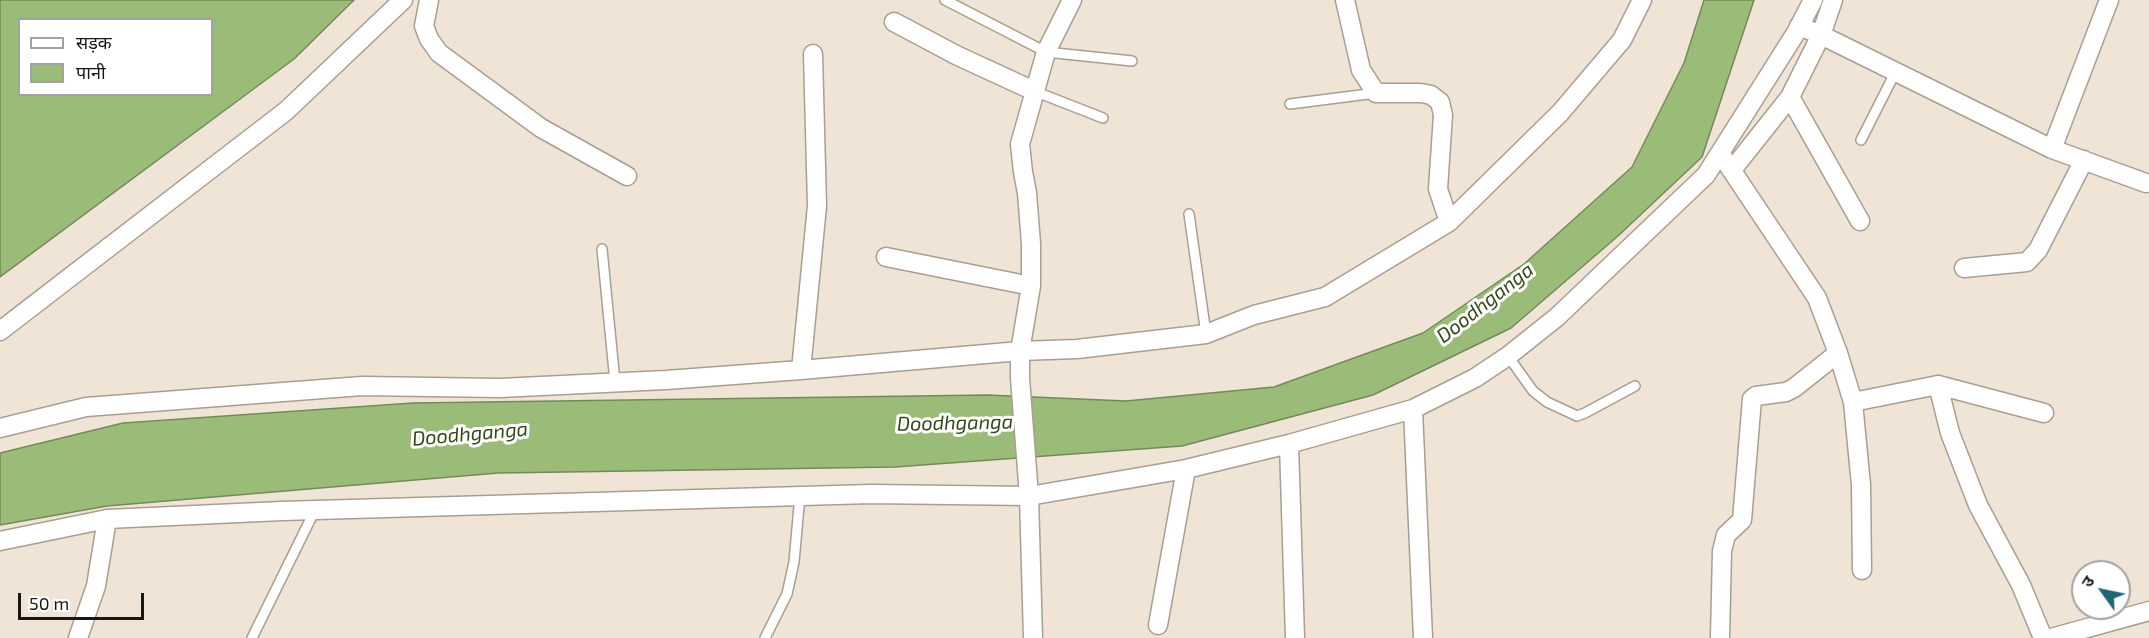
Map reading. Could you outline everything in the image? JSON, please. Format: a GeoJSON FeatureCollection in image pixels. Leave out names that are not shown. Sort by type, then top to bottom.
{"type":"FeatureCollection","features":[{"type":"Feature","properties":{"kind":"street"},"geometry":{"type":"LineString","coordinates":[[0,331],[286,111],[403,0]]}},
{"type":"Feature","properties":{"kind":"street"},"geometry":{"type":"LineString","coordinates":[[429,0],[424,26],[429,39],[439,52],[541,128],[627,176]]}},
{"type":"Feature","properties":{"kind":"street"},"geometry":{"type":"LineString","coordinates":[[1033,638],[1029,488],[1020,378],[1020,351],[1031,286],[1027,193],[1020,144],[1046,52],[1072,0]]}},
{"type":"Feature","properties":{"kind":"street"},"geometry":{"type":"LineString","coordinates":[[1345,0],[1361,70],[1376,93],[1421,93],[1431,95],[1440,102],[1443,115],[1438,189],[1449,222]]}},
{"type":"Feature","properties":{"kind":"street"},"geometry":{"type":"LineString","coordinates":[[0,428],[86,407],[362,386],[500,388],[801,370],[1020,351],[1077,349],[1206,334],[1254,315],[1324,297],[1449,222],[1560,113],[1622,40],[1642,0]]}},
{"type":"Feature","properties":{"kind":"street"},"geometry":{"type":"LineString","coordinates":[[0,541],[107,519],[315,510],[1029,488],[1186,469],[1289,444],[1413,409],[1474,378],[1508,356],[1557,316],[1706,175],[1813,0]]}},
{"type":"Feature","properties":{"kind":"street"},"geometry":{"type":"LineString","coordinates":[[1732,170],[1790,97],[1821,35],[1833,0]]}},
{"type":"Feature","properties":{"kind":"street"},"geometry":{"type":"LineString","coordinates":[[2052,149],[2109,0]]}},
{"type":"Feature","properties":{"kind":"street"},"geometry":{"type":"LineString","coordinates":[[894,22],[956,55],[1034,91]]}},
{"type":"Feature","properties":{"kind":"street"},"geometry":{"type":"LineString","coordinates":[[1799,26],[2052,149],[2146,183]]}},
{"type":"Feature","properties":{"kind":"street"},"geometry":{"type":"LineString","coordinates":[[801,370],[817,206],[813,54]]}},
{"type":"Feature","properties":{"kind":"street"},"geometry":{"type":"LineString","coordinates":[[1790,97],[1860,221]]}},
{"type":"Feature","properties":{"kind":"street"},"geometry":{"type":"LineString","coordinates":[[1720,153],[1817,298],[1838,353],[1853,402],[1861,485],[1862,570]]}},
{"type":"Feature","properties":{"kind":"street"},"geometry":{"type":"LineString","coordinates":[[1964,268],[2026,262],[2037,249],[2084,160]]}},
{"type":"Feature","properties":{"kind":"street"},"geometry":{"type":"LineString","coordinates":[[886,256],[1031,286]]}},
{"type":"Feature","properties":{"kind":"street"},"geometry":{"type":"LineString","coordinates":[[1720,638],[1722,551],[1726,535],[1742,520],[1752,399],[1760,395],[1786,392],[1794,388],[1838,353]]}},
{"type":"Feature","properties":{"kind":"street"},"geometry":{"type":"LineString","coordinates":[[1853,402],[1938,385],[2044,413]]}},
{"type":"Feature","properties":{"kind":"street"},"geometry":{"type":"LineString","coordinates":[[1938,385],[1950,433],[1978,505],[2021,585],[2043,638]]}},
{"type":"Feature","properties":{"kind":"street"},"geometry":{"type":"LineString","coordinates":[[1413,409],[1423,638]]}},
{"type":"Feature","properties":{"kind":"street"},"geometry":{"type":"LineString","coordinates":[[1289,444],[1295,638]]}},
{"type":"Feature","properties":{"kind":"street"},"geometry":{"type":"LineString","coordinates":[[1158,625],[1186,469]]}},
{"type":"Feature","properties":{"kind":"street"},"geometry":{"type":"LineString","coordinates":[[78,638],[96,586],[107,519]]}},
{"type":"Feature","properties":{"kind":"street"},"geometry":{"type":"LineString","coordinates":[[2051,638],[2149,611]]}},
{"type":"Feature","properties":{"kind":"lane"},"geometry":{"type":"LineString","coordinates":[[945,0],[1046,52],[1132,61]]}},
{"type":"Feature","properties":{"kind":"lane"},"geometry":{"type":"LineString","coordinates":[[1861,140],[1895,73]]}},
{"type":"Feature","properties":{"kind":"lane"},"geometry":{"type":"LineString","coordinates":[[1034,91],[1103,118]]}},
{"type":"Feature","properties":{"kind":"lane"},"geometry":{"type":"LineString","coordinates":[[1290,104],[1376,93]]}},
{"type":"Feature","properties":{"kind":"lane"},"geometry":{"type":"LineString","coordinates":[[1189,214],[1206,334]]}},
{"type":"Feature","properties":{"kind":"lane"},"geometry":{"type":"LineString","coordinates":[[602,249],[615,382]]}},
{"type":"Feature","properties":{"kind":"lane"},"geometry":{"type":"LineString","coordinates":[[1508,356],[1533,391],[1547,402],[1576,416],[1635,386]]}},
{"type":"Feature","properties":{"kind":"lane"},"geometry":{"type":"LineString","coordinates":[[765,638],[787,594],[794,562],[800,495]]}},
{"type":"Feature","properties":{"kind":"lane"},"geometry":{"type":"LineString","coordinates":[[252,638],[315,510]]}},
{"type":"Feature","properties":{"kind":"water"},"geometry":{"type":"Polygon","coordinates":[[[0,0],[354,0],[294,59],[0,277],[0,0]]]}},
{"type":"Feature","properties":{"kind":"water","name":"Doodhganga"},"geometry":{"type":"Polygon","coordinates":[[[1704,0],[1754,0],[1702,157],[1618,236],[1511,328],[1373,395],[1182,446],[895,467],[498,473],[107,506],[0,525],[0,453],[123,423],[413,403],[987,395],[1126,401],[1274,387],[1423,333],[1524,264],[1632,167],[1684,63],[1704,0]]]}}]}
